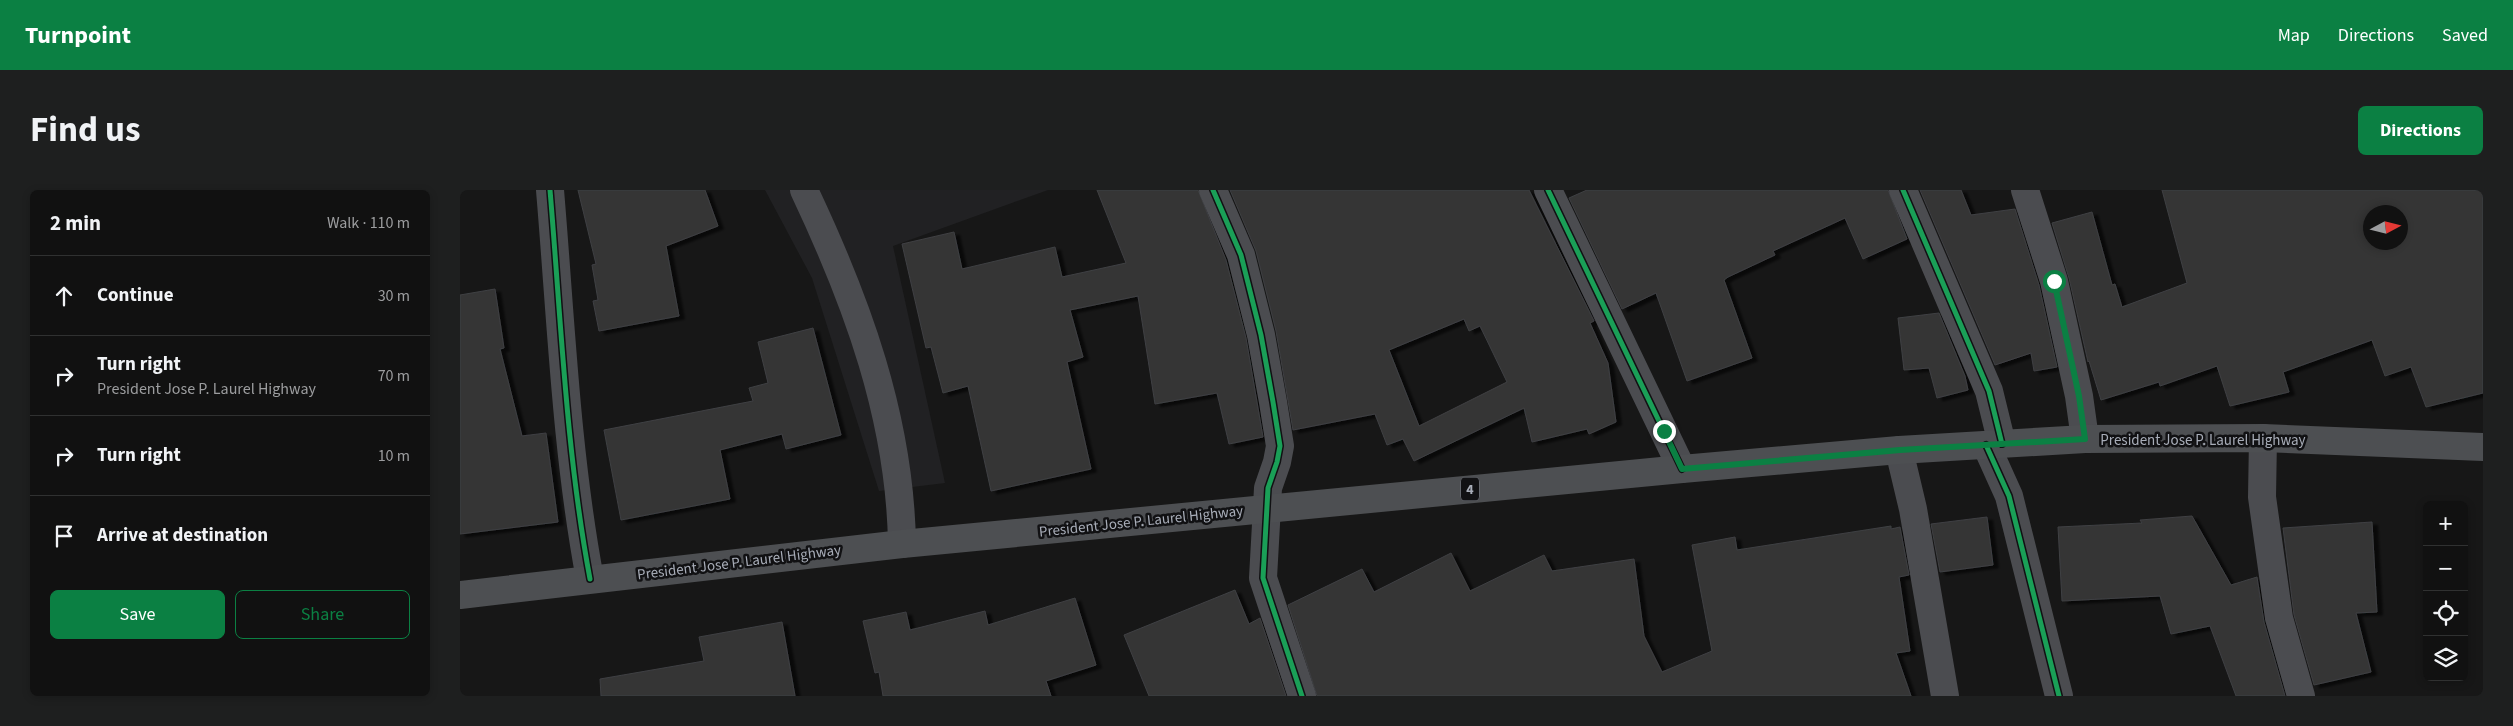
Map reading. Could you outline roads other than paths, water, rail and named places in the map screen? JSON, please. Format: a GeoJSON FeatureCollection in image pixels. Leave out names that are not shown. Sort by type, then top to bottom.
{"type":"FeatureCollection","features":[{"type":"Feature","properties":{"kind":"main road","name":"President Jose P. Laurel Highway"},"geometry":{"type":"LineString","coordinates":[[460,595],[902,544],[1266,508],[1900,450],[2085,439],[2263,438],[2483,447]]}},
{"type":"Feature","properties":{"kind":"street"},"geometry":{"type":"LineString","coordinates":[[550,190],[570,439],[582,536],[590,579]]}},
{"type":"Feature","properties":{"kind":"street"},"geometry":{"type":"LineString","coordinates":[[804,190],[838,262],[875,368],[901,498],[902,544]]}},
{"type":"Feature","properties":{"kind":"street"},"geometry":{"type":"LineString","coordinates":[[1213,190],[1241,255],[1261,335],[1273,402],[1280,446],[1278,462],[1268,488],[1266,508],[1268,527],[1263,559],[1263,578],[1302,696]]}},
{"type":"Feature","properties":{"kind":"street"},"geometry":{"type":"LineString","coordinates":[[1548,190],[1682,469]]}},
{"type":"Feature","properties":{"kind":"street"},"geometry":{"type":"LineString","coordinates":[[1903,190],[1988,391],[1994,444],[2009,496],[2059,696]]}},
{"type":"Feature","properties":{"kind":"street"},"geometry":{"type":"LineString","coordinates":[[2024,190],[2058,299],[2079,396],[2085,439]]}},
{"type":"Feature","properties":{"kind":"street"},"geometry":{"type":"LineString","coordinates":[[2263,438],[2262,497],[2278,618],[2301,696]]}},
{"type":"Feature","properties":{"kind":"street"},"geometry":{"type":"LineString","coordinates":[[1900,450],[1913,510],[1945,696]]}}]}
